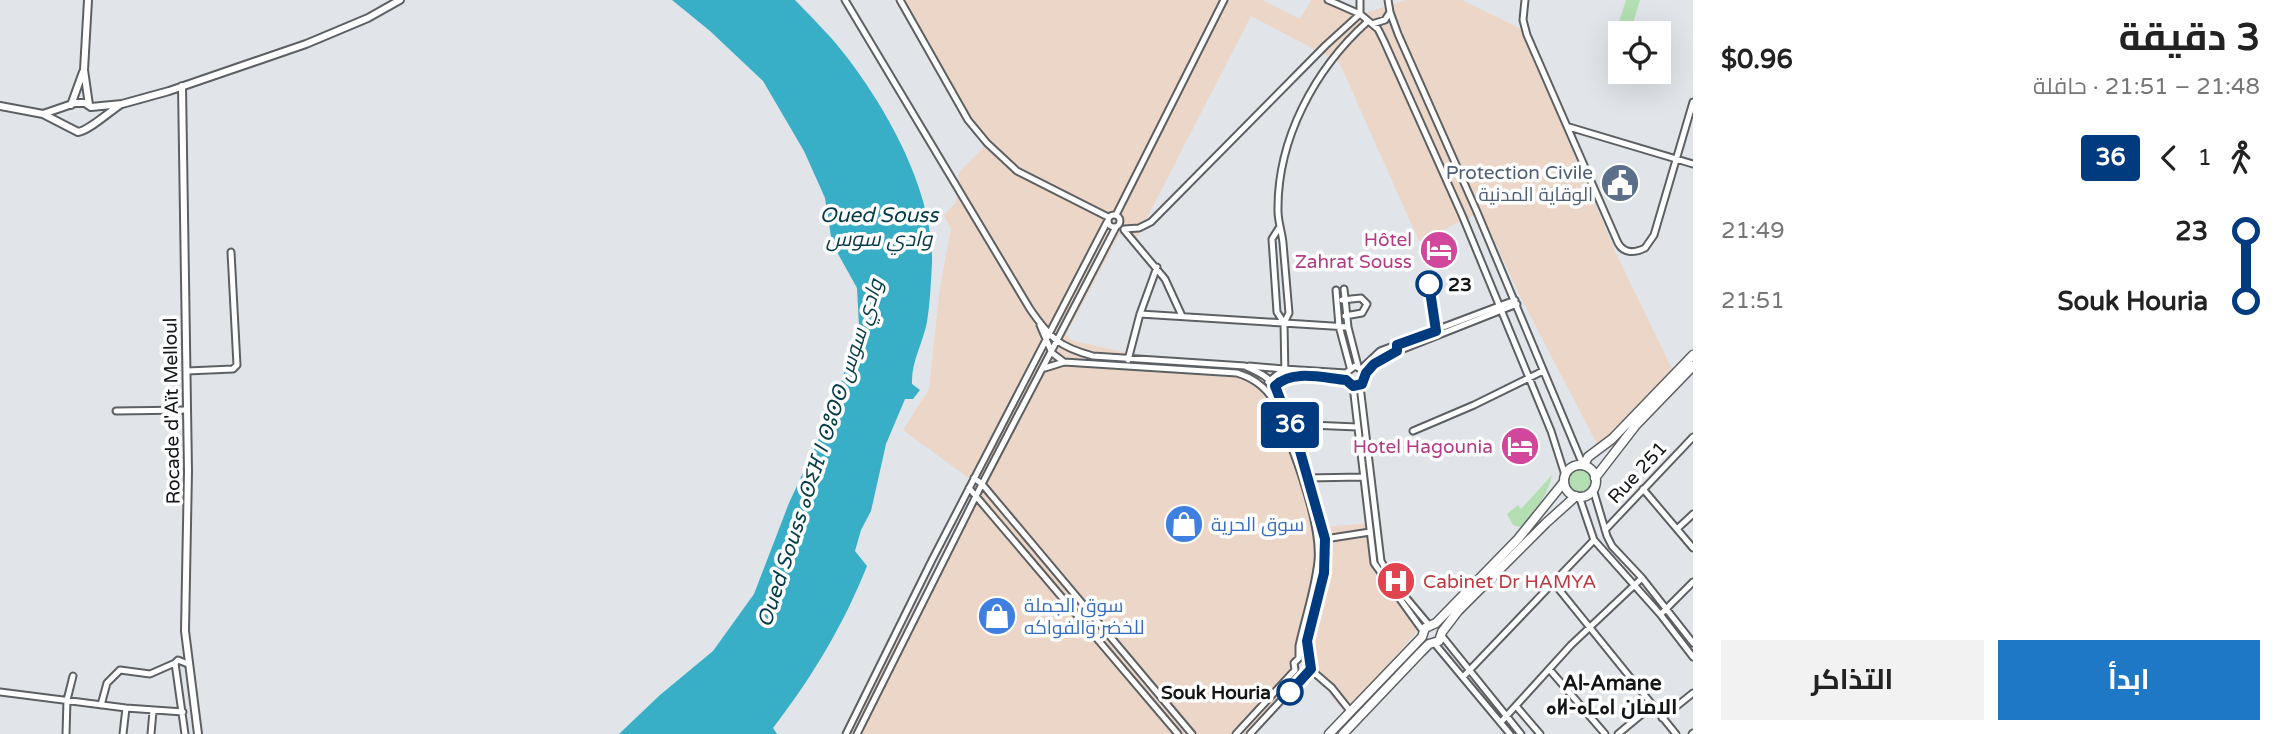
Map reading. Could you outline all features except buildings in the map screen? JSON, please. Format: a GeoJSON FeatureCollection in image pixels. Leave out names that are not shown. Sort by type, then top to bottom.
{"type":"FeatureCollection","features":[{"type":"Feature","properties":{"kind":"main road"},"geometry":{"type":"LineString","coordinates":[[1583,465],[1588,457],[1612,439],[1693,355]]}},
{"type":"Feature","properties":{"kind":"main road"},"geometry":{"type":"LineString","coordinates":[[1565,478],[1568,491],[1578,496],[1587,495],[1593,489],[1595,478],[1636,425],[1693,366]]}},
{"type":"Feature","properties":{"kind":"main road"},"geometry":{"type":"LineString","coordinates":[[1329,734],[1518,539],[1574,466],[1583,465],[1591,470],[1595,478]]}},
{"type":"Feature","properties":{"kind":"main road"},"geometry":{"type":"LineString","coordinates":[[1343,734],[1432,644],[1440,641],[1458,611],[1546,523],[1578,496]]}},
{"type":"Feature","properties":{"kind":"main road"},"geometry":{"type":"LineString","coordinates":[[1427,630],[1438,626],[1442,634]]}},
{"type":"Feature","properties":{"kind":"main road"},"geometry":{"type":"LineString","coordinates":[[1427,630],[1432,644]]}},
{"type":"Feature","properties":{"kind":"street"},"geometry":{"type":"LineString","coordinates":[[88,0],[83,70],[90,106],[94,111],[94,121]]}},
{"type":"Feature","properties":{"kind":"street"},"geometry":{"type":"LineString","coordinates":[[43,114],[80,102],[90,106],[122,104],[182,86],[306,44],[368,18],[400,0]]}},
{"type":"Feature","properties":{"kind":"street"},"geometry":{"type":"LineString","coordinates":[[845,0],[1039,322],[1052,353],[1064,362]]}},
{"type":"Feature","properties":{"kind":"street"},"geometry":{"type":"LineString","coordinates":[[900,0],[968,120],[987,143],[1017,170],[1107,219],[1110,226],[1124,229],[1157,267],[1182,316]]}},
{"type":"Feature","properties":{"kind":"street"},"geometry":{"type":"LineString","coordinates":[[846,734],[1107,219],[1116,215],[1224,0]]}},
{"type":"Feature","properties":{"kind":"street"},"geometry":{"type":"LineString","coordinates":[[1328,0],[1360,14],[1384,41],[1529,377],[1551,431],[1565,478]]}},
{"type":"Feature","properties":{"kind":"street"},"geometry":{"type":"LineString","coordinates":[[1124,229],[1139,228],[1151,222],[1360,14],[1360,0]]}},
{"type":"Feature","properties":{"kind":"street"},"geometry":{"type":"LineString","coordinates":[[1388,0],[1390,12],[1516,302],[1583,465]]}},
{"type":"Feature","properties":{"kind":"street"},"geometry":{"type":"LineString","coordinates":[[1525,0],[1525,28],[1618,243],[1626,251],[1640,250],[1651,240],[1693,102]]}},
{"type":"Feature","properties":{"kind":"street"},"geometry":{"type":"LineString","coordinates":[[1285,378],[1284,323],[1289,313],[1278,209],[1284,154],[1298,116],[1324,70],[1345,43],[1369,23],[1381,22],[1390,12]]}},
{"type":"Feature","properties":{"kind":"street"},"geometry":{"type":"LineString","coordinates":[[69,128],[65,120],[83,70]]}},
{"type":"Feature","properties":{"kind":"street","name":"Rocade d'Aït Melloul"},"geometry":{"type":"LineString","coordinates":[[182,86],[188,531],[185,631],[198,734]]}},
{"type":"Feature","properties":{"kind":"street"},"geometry":{"type":"LineString","coordinates":[[0,106],[43,114],[83,132],[94,121],[122,104]]}},
{"type":"Feature","properties":{"kind":"street"},"geometry":{"type":"LineString","coordinates":[[1425,132],[1440,125]]}},
{"type":"Feature","properties":{"kind":"street"},"geometry":{"type":"LineString","coordinates":[[1569,127],[1693,164]]}},
{"type":"Feature","properties":{"kind":"street"},"geometry":{"type":"LineString","coordinates":[[857,734],[982,484],[1120,220],[1116,215]]}},
{"type":"Feature","properties":{"kind":"street"},"geometry":{"type":"LineString","coordinates":[[1279,228],[1272,239],[1277,312],[1284,323]]}},
{"type":"Feature","properties":{"kind":"street"},"geometry":{"type":"LineString","coordinates":[[187,371],[233,369],[237,365],[231,252]]}},
{"type":"Feature","properties":{"kind":"street"},"geometry":{"type":"LineString","coordinates":[[1128,366],[1140,314],[1157,267]]}},
{"type":"Feature","properties":{"kind":"street"},"geometry":{"type":"LineString","coordinates":[[1343,289],[1348,327],[1364,382],[1356,386]]}},
{"type":"Feature","properties":{"kind":"street"},"geometry":{"type":"LineString","coordinates":[[1336,290],[1347,373],[1356,386],[1382,564],[1427,630]]}},
{"type":"Feature","properties":{"kind":"street"},"geometry":{"type":"LineString","coordinates":[[1337,301],[1361,298],[1367,304],[1362,313],[1339,317]]}},
{"type":"Feature","properties":{"kind":"street"},"geometry":{"type":"LineString","coordinates":[[1268,392],[1285,378],[1347,373],[1362,369],[1391,354],[1516,302]]}},
{"type":"Feature","properties":{"kind":"street"},"geometry":{"type":"LineString","coordinates":[[1140,314],[1348,327]]}},
{"type":"Feature","properties":{"kind":"street"},"geometry":{"type":"LineString","coordinates":[[1039,322],[1057,342],[1069,350],[1093,356],[1347,373]]}},
{"type":"Feature","properties":{"kind":"street"},"geometry":{"type":"LineString","coordinates":[[1045,368],[1064,362],[1237,373],[1248,376],[1268,392],[1286,425]]}},
{"type":"Feature","properties":{"kind":"street"},"geometry":{"type":"LineString","coordinates":[[1245,366],[1270,380],[1275,386],[1325,539],[1324,573],[1307,641],[1308,672],[1250,734]]}},
{"type":"Feature","properties":{"kind":"street"},"geometry":{"type":"LineString","coordinates":[[1263,387],[1284,369]]}},
{"type":"Feature","properties":{"kind":"street"},"geometry":{"type":"LineString","coordinates":[[1413,431],[1475,405],[1543,371]]}},
{"type":"Feature","properties":{"kind":"street"},"geometry":{"type":"LineString","coordinates":[[1356,386],[1357,427],[1376,567],[1427,630]]}},
{"type":"Feature","properties":{"kind":"street"},"geometry":{"type":"LineString","coordinates":[[116,411],[187,410]]}},
{"type":"Feature","properties":{"kind":"street"},"geometry":{"type":"LineString","coordinates":[[1286,425],[1357,427]]}},
{"type":"Feature","properties":{"kind":"street","name":"Rue 251"},"geometry":{"type":"LineString","coordinates":[[1605,530],[1693,436]]}},
{"type":"Feature","properties":{"kind":"street"},"geometry":{"type":"LineString","coordinates":[[1305,478],[1363,477]]}},
{"type":"Feature","properties":{"kind":"street"},"geometry":{"type":"LineString","coordinates":[[974,478],[982,484],[1192,734]]}},
{"type":"Feature","properties":{"kind":"street"},"geometry":{"type":"LineString","coordinates":[[1299,658],[1298,646],[1313,590],[1318,547],[1305,478]]}},
{"type":"Feature","properties":{"kind":"street"},"geometry":{"type":"LineString","coordinates":[[969,488],[1178,734]]}},
{"type":"Feature","properties":{"kind":"street"},"geometry":{"type":"LineString","coordinates":[[1593,489],[1612,546],[1642,578],[1693,643]]}},
{"type":"Feature","properties":{"kind":"street"},"geometry":{"type":"LineString","coordinates":[[1643,489],[1693,548]]}},
{"type":"Feature","properties":{"kind":"street"},"geometry":{"type":"LineString","coordinates":[[1578,496],[1594,540],[1660,614],[1693,657]]}},
{"type":"Feature","properties":{"kind":"street"},"geometry":{"type":"LineString","coordinates":[[1677,529],[1693,514]]}},
{"type":"Feature","properties":{"kind":"street"},"geometry":{"type":"LineString","coordinates":[[1325,539],[1370,532]]}},
{"type":"Feature","properties":{"kind":"street"},"geometry":{"type":"LineString","coordinates":[[1463,677],[1594,540]]}},
{"type":"Feature","properties":{"kind":"street"},"geometry":{"type":"LineString","coordinates":[[1501,722],[1642,578]]}},
{"type":"Feature","properties":{"kind":"street"},"geometry":{"type":"LineString","coordinates":[[1553,582],[1676,734]]}},
{"type":"Feature","properties":{"kind":"street"},"geometry":{"type":"LineString","coordinates":[[1660,614],[1693,582]]}},
{"type":"Feature","properties":{"kind":"street"},"geometry":{"type":"LineString","coordinates":[[1442,634],[1521,734]]}},
{"type":"Feature","properties":{"kind":"street"},"geometry":{"type":"LineString","coordinates":[[1432,644],[1510,734]]}},
{"type":"Feature","properties":{"kind":"street"},"geometry":{"type":"LineString","coordinates":[[1309,660],[1305,657],[1299,658],[1294,663],[1295,670],[1299,674],[1308,672],[1332,688],[1351,712]]}},
{"type":"Feature","properties":{"kind":"street"},"geometry":{"type":"LineString","coordinates":[[101,705],[107,684],[120,670],[150,674],[178,660],[188,664]]}},
{"type":"Feature","properties":{"kind":"street"},"geometry":{"type":"LineString","coordinates":[[1119,664],[1129,660]]}},
{"type":"Feature","properties":{"kind":"street"},"geometry":{"type":"LineString","coordinates":[[1124,670],[1129,660]]}},
{"type":"Feature","properties":{"kind":"street"},"geometry":{"type":"LineString","coordinates":[[175,663],[185,734]]}},
{"type":"Feature","properties":{"kind":"street"},"geometry":{"type":"LineString","coordinates":[[1236,734],[1295,670]]}},
{"type":"Feature","properties":{"kind":"street"},"geometry":{"type":"LineString","coordinates":[[1550,670],[1605,734]]}},
{"type":"Feature","properties":{"kind":"street"},"geometry":{"type":"LineString","coordinates":[[66,734],[67,700],[73,676]]}},
{"type":"Feature","properties":{"kind":"street"},"geometry":{"type":"LineString","coordinates":[[0,692],[126,708],[183,712]]}},
{"type":"Feature","properties":{"kind":"street"},"geometry":{"type":"LineString","coordinates":[[1662,718],[1693,693]]}},
{"type":"Feature","properties":{"kind":"street"},"geometry":{"type":"LineString","coordinates":[[1618,734],[1653,705]]}},
{"type":"Feature","properties":{"kind":"street"},"geometry":{"type":"LineString","coordinates":[[1516,706],[1541,734]]}},
{"type":"Feature","properties":{"kind":"street"},"geometry":{"type":"LineString","coordinates":[[123,734],[126,708]]}},
{"type":"Feature","properties":{"kind":"street"},"geometry":{"type":"LineString","coordinates":[[151,734],[153,710]]}},
{"type":"Feature","properties":{"kind":"shaded area"},"geometry":{"type":"Polygon","coordinates":[[[903,0],[1262,0],[1300,19],[1311,0],[1324,0],[1355,16],[1406,0],[1462,0],[1525,31],[1616,253],[1672,369],[1607,440],[1598,446],[1521,298],[1481,212],[1419,241],[1339,62],[1251,16],[1133,245],[1120,233],[1066,335],[1074,341],[1155,359],[1244,368],[1270,381],[1323,527],[1371,523],[1376,565],[1418,625],[1416,633],[1345,713],[1302,659],[1295,681],[1244,734],[849,734],[978,485],[903,430],[929,389],[940,287],[951,229],[944,215],[956,202],[959,172],[984,147],[903,0]]]}},
{"type":"Feature","properties":{"kind":"green space"},"geometry":{"type":"Polygon","coordinates":[[[1626,0],[1640,0],[1634,21],[1619,21],[1626,0]]]}},
{"type":"Feature","properties":{"kind":"green space"},"geometry":{"type":"Polygon","coordinates":[[[1580,470],[1588,473],[1591,481],[1588,489],[1580,492],[1572,489],[1569,481],[1572,473],[1580,470]]]}},
{"type":"Feature","properties":{"kind":"green space"},"geometry":{"type":"Polygon","coordinates":[[[1552,475],[1544,497],[1535,510],[1520,527],[1513,525],[1507,514],[1518,505],[1521,509],[1552,475]]]}},
{"type":"Feature","properties":{"kind":"water","name":"Oued Souss وادي سوس"},"geometry":{"type":"Polygon","coordinates":[[[672,0],[795,0],[842,51],[875,97],[916,179],[931,236],[928,315],[912,376],[912,384],[920,390],[913,399],[905,399],[886,444],[871,511],[861,530],[855,551],[867,566],[826,650],[773,728],[777,734],[619,734],[713,651],[754,594],[789,503],[833,408],[859,326],[857,288],[832,243],[825,198],[804,151],[763,81],[710,31],[672,0]]]}},
{"type":"Feature","properties":{"kind":"bus line","name":"36"},"geometry":{"type":"LineString","coordinates":[[1290,692],[1311,669],[1307,641],[1324,573],[1326,547],[1324,530],[1300,451],[1275,386],[1283,379],[1294,376],[1346,380],[1350,385],[1360,386],[1374,364],[1397,351],[1397,345],[1436,331],[1429,284]]}},
{"type":"Feature","properties":{"kind":"place","name":"Protection Civile الوقاية المدنية"},"geometry":{"type":"Point","coordinates":[1620,183]}},
{"type":"Feature","properties":{"kind":"place","name":"Hôtel Zahrat Souss"},"geometry":{"type":"Point","coordinates":[1439,250]}},
{"type":"Feature","properties":{"kind":"place","name":"23"},"geometry":{"type":"Point","coordinates":[1429,284]}},
{"type":"Feature","properties":{"kind":"place","name":"Hotel Hagounia"},"geometry":{"type":"Point","coordinates":[1520,446]}},
{"type":"Feature","properties":{"kind":"place","name":"سوق الحرية"},"geometry":{"type":"Point","coordinates":[1184,524]}},
{"type":"Feature","properties":{"kind":"place","name":"Cabinet Dr HAMYA"},"geometry":{"type":"Point","coordinates":[1396,581]}},
{"type":"Feature","properties":{"kind":"place","name":"سوق الجملة للخضر والفواكه"},"geometry":{"type":"Point","coordinates":[997,616]}},
{"type":"Feature","properties":{"kind":"place","name":"Souk Houria"},"geometry":{"type":"Point","coordinates":[1290,692]}},
{"type":"Feature","properties":{"kind":"district","name":"Al-Amane ⴰⵍ-ⴰⵎⴰⵏ الامان"},"geometry":{"type":"Point","coordinates":[1612,695]}},
{"type":"Feature","properties":{"kind":"water label","name":"Oued Souss ⴰⵙⵉⴼ ⵏ ⵙⵓⵙⵙ وادي سوس"},"geometry":{"type":"Point","coordinates":[820,453]}}]}
